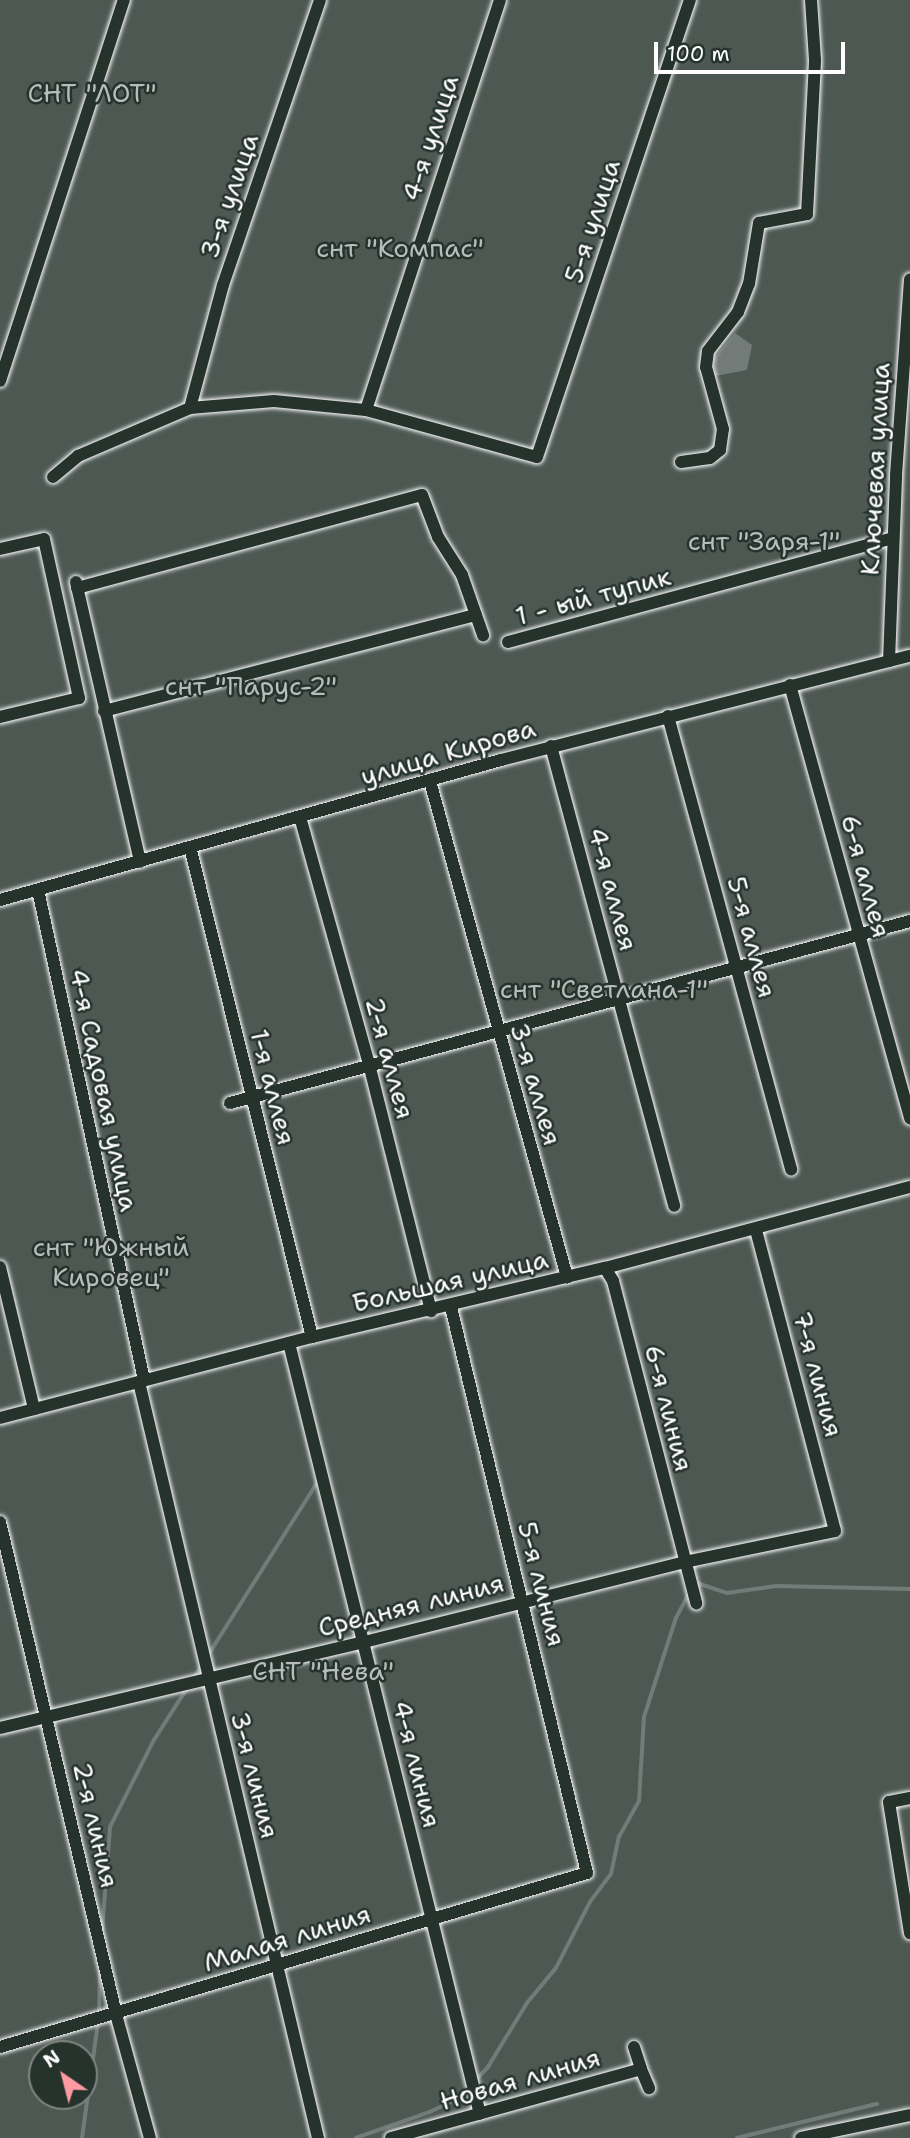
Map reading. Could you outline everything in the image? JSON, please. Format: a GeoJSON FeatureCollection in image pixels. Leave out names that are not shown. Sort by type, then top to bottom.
{"type":"FeatureCollection","features":[{"type":"Feature","properties":{"kind":"street"},"geometry":{"type":"LineString","coordinates":[[0,381],[124,0]]}},
{"type":"Feature","properties":{"kind":"street","name":"3-я улица"},"geometry":{"type":"LineString","coordinates":[[190,408],[223,285],[320,0]]}},
{"type":"Feature","properties":{"kind":"street","name":"4-я улица"},"geometry":{"type":"LineString","coordinates":[[366,410],[500,0]]}},
{"type":"Feature","properties":{"kind":"street","name":"5-я улица"},"geometry":{"type":"LineString","coordinates":[[366,410],[537,457],[690,0]]}},
{"type":"Feature","properties":{"kind":"street"},"geometry":{"type":"LineString","coordinates":[[681,462],[710,458],[720,450],[723,429],[706,367],[708,351],[738,312],[749,284],[759,223],[807,214],[815,60],[811,0]]}},
{"type":"Feature","properties":{"kind":"street","name":"Ключевая улица"},"geometry":{"type":"LineString","coordinates":[[889,661],[893,538],[910,279]]}},
{"type":"Feature","properties":{"kind":"street"},"geometry":{"type":"LineString","coordinates":[[53,477],[78,456],[190,408],[274,401],[366,410]]}},
{"type":"Feature","properties":{"kind":"street"},"geometry":{"type":"LineString","coordinates":[[139,862],[76,584],[422,495],[438,537],[462,575],[483,635]]}},
{"type":"Feature","properties":{"kind":"street","name":"1 - ый тупик"},"geometry":{"type":"LineString","coordinates":[[508,642],[893,538]]}},
{"type":"Feature","properties":{"kind":"street"},"geometry":{"type":"LineString","coordinates":[[0,549],[44,540],[79,698],[0,717]]}},
{"type":"Feature","properties":{"kind":"street"},"geometry":{"type":"LineString","coordinates":[[104,712],[477,615]]}},
{"type":"Feature","properties":{"kind":"street","name":"улица Кирова"},"geometry":{"type":"LineString","coordinates":[[0,900],[551,747],[910,656]]}},
{"type":"Feature","properties":{"kind":"street","name":"6-я аллея"},"geometry":{"type":"LineString","coordinates":[[790,685],[910,1119]]}},
{"type":"Feature","properties":{"kind":"street","name":"5-я аллея"},"geometry":{"type":"LineString","coordinates":[[668,716],[791,1170]]}},
{"type":"Feature","properties":{"kind":"street","name":"4-я аллея"},"geometry":{"type":"LineString","coordinates":[[551,747],[674,1206]]}},
{"type":"Feature","properties":{"kind":"street","name":"3-я аллея"},"geometry":{"type":"LineString","coordinates":[[430,781],[567,1277]]}},
{"type":"Feature","properties":{"kind":"street","name":"2-я аллея"},"geometry":{"type":"LineString","coordinates":[[300,817],[369,1064],[431,1311]]}},
{"type":"Feature","properties":{"kind":"street","name":"1-я аллея"},"geometry":{"type":"LineString","coordinates":[[190,846],[312,1337]]}},
{"type":"Feature","properties":{"kind":"street","name":"4-я Садовая улица"},"geometry":{"type":"LineString","coordinates":[[38,890],[142,1381]]}},
{"type":"Feature","properties":{"kind":"street"},"geometry":{"type":"LineString","coordinates":[[230,1103],[910,921]]}},
{"type":"Feature","properties":{"kind":"street","name":"Большая улица"},"geometry":{"type":"LineString","coordinates":[[0,1418],[312,1337],[451,1307],[605,1268],[910,1186]]}},
{"type":"Feature","properties":{"kind":"street","name":"7-я линия"},"geometry":{"type":"LineString","coordinates":[[756,1229],[835,1531]]}},
{"type":"Feature","properties":{"kind":"street"},"geometry":{"type":"LineString","coordinates":[[0,1267],[34,1409]]}},
{"type":"Feature","properties":{"kind":"street","name":"6-я линия"},"geometry":{"type":"LineString","coordinates":[[605,1268],[613,1281],[694,1595]]}},
{"type":"Feature","properties":{"kind":"street","name":"5-я линия"},"geometry":{"type":"LineString","coordinates":[[451,1307],[587,1873]]}},
{"type":"Feature","properties":{"kind":"street","name":"4-я линия"},"geometry":{"type":"LineString","coordinates":[[289,1343],[480,2114]]}},
{"type":"Feature","properties":{"kind":"street","name":"3-я линия"},"geometry":{"type":"LineString","coordinates":[[142,1381],[208,1678],[318,2138]]}},
{"type":"Feature","properties":{"kind":"street","name":"2-я линия"},"geometry":{"type":"LineString","coordinates":[[0,1522],[48,1716],[112,2015],[150,2138]]}},
{"type":"Feature","properties":{"kind":"street","name":"Средняя линия"},"geometry":{"type":"LineString","coordinates":[[0,1728],[365,1642],[685,1562],[835,1531]]}},
{"type":"Feature","properties":{"kind":"street"},"geometry":{"type":"LineString","coordinates":[[910,1798],[889,1802],[907,1896],[910,1933]]}},
{"type":"Feature","properties":{"kind":"street","name":"Малая линия"},"geometry":{"type":"LineString","coordinates":[[0,2047],[587,1873]]}},
{"type":"Feature","properties":{"kind":"street"},"geometry":{"type":"LineString","coordinates":[[634,2047],[641,2068]]}},
{"type":"Feature","properties":{"kind":"street","name":"Новая линия"},"geometry":{"type":"LineString","coordinates":[[391,2138],[641,2068],[649,2088]]}},
{"type":"Feature","properties":{"kind":"street"},"geometry":{"type":"LineString","coordinates":[[806,2137],[910,2115]]}},
{"type":"Feature","properties":{"kind":"green space"},"geometry":{"type":"Polygon","coordinates":[[[0,0],[910,0],[910,2138],[0,2138],[0,0]]]}},
{"type":"Feature","properties":{"kind":"shaded area"},"geometry":{"type":"Polygon","coordinates":[[[735,333],[752,345],[747,370],[715,376],[714,358],[735,333]]]}},
{"type":"Feature","properties":{"kind":"waterway"},"geometry":{"type":"LineString","coordinates":[[207,1657],[319,1480]]}},
{"type":"Feature","properties":{"kind":"waterway"},"geometry":{"type":"LineString","coordinates":[[696,1587],[700,1584],[727,1593],[776,1586],[910,1589]]}},
{"type":"Feature","properties":{"kind":"waterway"},"geometry":{"type":"LineString","coordinates":[[476,2080],[488,2067],[527,2003],[556,1968],[590,1902],[611,1874],[619,1837],[639,1801],[644,1717],[676,1618],[690,1592]]}},
{"type":"Feature","properties":{"kind":"waterway"},"geometry":{"type":"LineString","coordinates":[[194,1678],[203,1663]]}},
{"type":"Feature","properties":{"kind":"waterway"},"geometry":{"type":"LineString","coordinates":[[102,1932],[110,1827],[154,1740],[188,1687]]}},
{"type":"Feature","properties":{"kind":"waterway"},"geometry":{"type":"LineString","coordinates":[[82,2138],[99,2015],[100,1971]]}},
{"type":"Feature","properties":{"kind":"waterway"},"geometry":{"type":"LineString","coordinates":[[356,2138],[430,2112],[457,2099],[468,2088]]}},
{"type":"Feature","properties":{"kind":"waterway"},"geometry":{"type":"LineString","coordinates":[[737,2138],[877,2104]]}},
{"type":"Feature","properties":{"kind":"park label","name":"СНТ \"ЛОТ\""},"geometry":{"type":"Point","coordinates":[92,93]}},
{"type":"Feature","properties":{"kind":"park label","name":"снт \"Компас\""},"geometry":{"type":"Point","coordinates":[400,248]}},
{"type":"Feature","properties":{"kind":"park label","name":"снт \"Заря-1\""},"geometry":{"type":"Point","coordinates":[764,541]}},
{"type":"Feature","properties":{"kind":"park label","name":"снт \"Парус-2\""},"geometry":{"type":"Point","coordinates":[251,686]}},
{"type":"Feature","properties":{"kind":"park label","name":"снт \"Светлана-1\""},"geometry":{"type":"Point","coordinates":[604,989]}},
{"type":"Feature","properties":{"kind":"park label","name":"снт \"Южный Кировец\""},"geometry":{"type":"Point","coordinates":[111,1262]}},
{"type":"Feature","properties":{"kind":"park label","name":"СНТ \"Нева\""},"geometry":{"type":"Point","coordinates":[323,1671]}}]}
